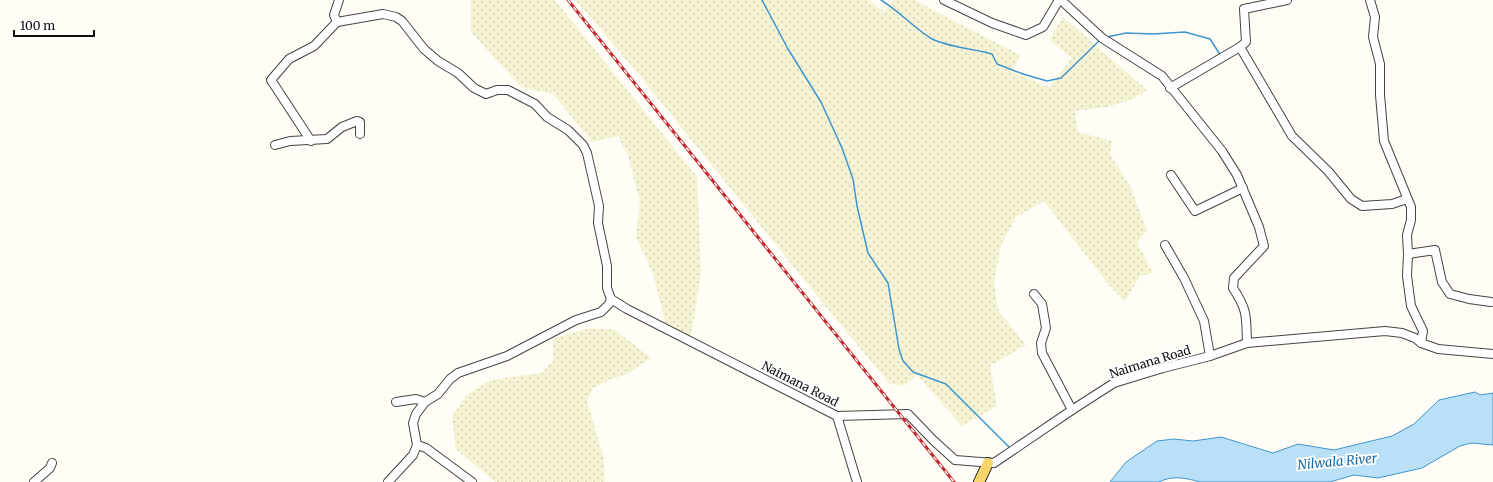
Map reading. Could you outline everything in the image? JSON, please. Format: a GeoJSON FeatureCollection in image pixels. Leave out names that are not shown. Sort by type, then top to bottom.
{"type":"FeatureCollection","features":[{"type":"Feature","properties":{"kind":"main road"},"geometry":{"type":"LineString","coordinates":[[979,482],[988,463]]}},
{"type":"Feature","properties":{"kind":"street"},"geometry":{"type":"LineString","coordinates":[[337,22],[334,15],[339,0]]}},
{"type":"Feature","properties":{"kind":"street"},"geometry":{"type":"LineString","coordinates":[[944,0],[992,24],[1026,35],[1043,27],[1060,0],[1102,38],[1162,76],[1170,88],[1190,109],[1222,151],[1237,175],[1259,227],[1264,246],[1234,278],[1233,283],[1233,288],[1243,302],[1246,313],[1247,343]]}},
{"type":"Feature","properties":{"kind":"street"},"geometry":{"type":"LineString","coordinates":[[1170,88],[1246,42],[1244,9],[1287,0]]}},
{"type":"Feature","properties":{"kind":"street"},"geometry":{"type":"LineString","coordinates":[[1370,0],[1375,17],[1373,37],[1380,64],[1380,95],[1384,141],[1411,207],[1411,220],[1407,235],[1407,276],[1411,306],[1423,331],[1421,343]]}},
{"type":"Feature","properties":{"kind":"street"},"geometry":{"type":"LineString","coordinates":[[311,141],[272,80],[289,59],[314,46],[337,22],[383,14],[396,17],[402,21],[424,50],[438,61],[458,73],[474,88],[486,94],[497,90],[508,90],[535,104],[547,117],[568,130],[583,145],[587,153],[599,206],[598,223],[607,266],[607,288],[611,299],[609,304],[601,312],[576,320],[508,356],[458,373],[450,379],[438,394],[425,402],[416,414],[413,423],[417,446],[413,455],[388,482]]}},
{"type":"Feature","properties":{"kind":"street"},"geometry":{"type":"LineString","coordinates":[[1240,47],[1292,136],[1328,171],[1351,199],[1362,206],[1392,204],[1407,199]]}},
{"type":"Feature","properties":{"kind":"street"},"geometry":{"type":"LineString","coordinates":[[275,145],[290,141],[327,139],[342,127],[357,121],[360,122],[360,134]]}},
{"type":"Feature","properties":{"kind":"street"},"geometry":{"type":"LineString","coordinates":[[1171,175],[1195,211],[1243,188]]}},
{"type":"Feature","properties":{"kind":"street"},"geometry":{"type":"LineString","coordinates":[[1165,245],[1184,278],[1204,321],[1210,356]]}},
{"type":"Feature","properties":{"kind":"street"},"geometry":{"type":"LineString","coordinates":[[1408,254],[1435,250],[1442,282],[1450,294],[1469,299],[1491,302]]}},
{"type":"Feature","properties":{"kind":"street"},"geometry":{"type":"LineString","coordinates":[[1034,294],[1042,304],[1046,328],[1041,343],[1042,353],[1072,410]]}},
{"type":"Feature","properties":{"kind":"street","name":"Naimana Road"},"geometry":{"type":"LineString","coordinates":[[611,299],[626,309],[836,416],[908,414],[955,460],[988,463],[994,463],[1114,383],[1210,356],[1247,343],[1385,331],[1402,333],[1415,338],[1421,343],[1438,349],[1493,354]]}},
{"type":"Feature","properties":{"kind":"street"},"geometry":{"type":"LineString","coordinates":[[396,402],[416,399],[425,402]]}},
{"type":"Feature","properties":{"kind":"street"},"geometry":{"type":"LineString","coordinates":[[836,416],[857,482]]}},
{"type":"Feature","properties":{"kind":"street"},"geometry":{"type":"LineString","coordinates":[[417,446],[426,448],[472,482]]}},
{"type":"Feature","properties":{"kind":"street"},"geometry":{"type":"LineString","coordinates":[[34,482],[50,468],[52,464]]}},
{"type":"Feature","properties":{"kind":"shaded area"},"geometry":{"type":"Polygon","coordinates":[[[471,0],[555,0],[697,177],[701,272],[691,337],[665,322],[654,277],[636,236],[640,201],[628,156],[618,136],[592,142],[553,94],[521,87],[471,32],[471,0]]]}},
{"type":"Feature","properties":{"kind":"shaded area"},"geometry":{"type":"Polygon","coordinates":[[[576,0],[869,0],[884,12],[893,0],[914,0],[1020,55],[1012,72],[1049,87],[1072,58],[1049,40],[1063,17],[1147,90],[1133,99],[1107,107],[1075,111],[1078,132],[1112,141],[1110,154],[1131,188],[1147,231],[1137,242],[1153,273],[1140,276],[1125,301],[1108,284],[1044,201],[1016,217],[1001,245],[994,282],[998,310],[1026,345],[990,366],[997,406],[962,426],[917,375],[904,386],[890,384],[639,75],[576,0]]]}},
{"type":"Feature","properties":{"kind":"shaded area"},"geometry":{"type":"Polygon","coordinates":[[[589,328],[615,330],[651,358],[629,373],[609,380],[593,388],[587,401],[604,459],[605,482],[495,482],[456,449],[452,417],[465,396],[490,380],[541,373],[553,361],[553,339],[589,328]]]}},
{"type":"Feature","properties":{"kind":"water","name":"Nilwala River"},"geometry":{"type":"Polygon","coordinates":[[[1475,392],[1480,395],[1493,393],[1493,445],[1471,443],[1460,446],[1422,468],[1378,478],[1354,475],[1330,482],[1200,482],[1184,478],[1169,478],[1159,482],[1110,482],[1126,462],[1157,441],[1174,439],[1193,441],[1221,437],[1273,453],[1298,444],[1334,450],[1392,436],[1414,424],[1439,400],[1475,392]]]}},
{"type":"Feature","properties":{"kind":"waterway"},"geometry":{"type":"LineString","coordinates":[[762,0],[788,49],[821,102],[842,148],[853,179],[857,206],[868,253],[888,283],[899,349],[903,361],[913,372],[946,384],[1011,449]]}},
{"type":"Feature","properties":{"kind":"waterway"},"geometry":{"type":"LineString","coordinates":[[881,0],[919,30],[938,42],[992,54],[997,64],[1047,81],[1061,78],[1100,40]]}},
{"type":"Feature","properties":{"kind":"waterway"},"geometry":{"type":"LineString","coordinates":[[1107,37],[1126,33],[1153,34],[1185,32],[1210,39],[1221,56]]}},
{"type":"Feature","properties":{"kind":"railway"},"geometry":{"type":"LineString","coordinates":[[568,0],[954,482]]}}]}
